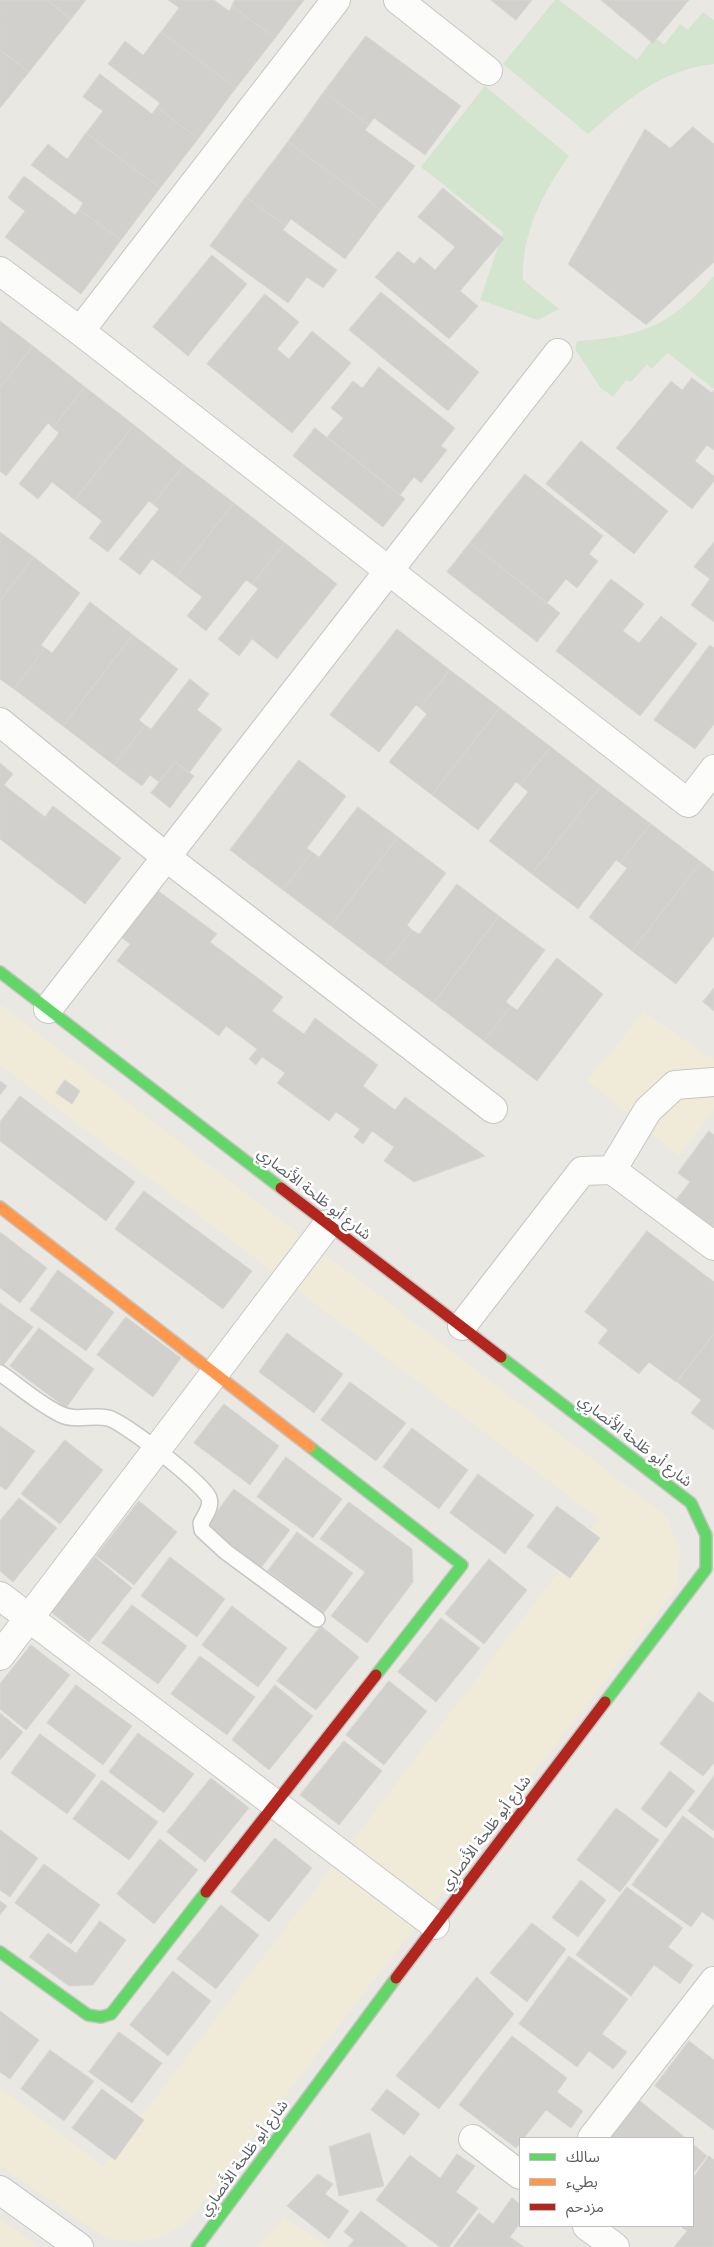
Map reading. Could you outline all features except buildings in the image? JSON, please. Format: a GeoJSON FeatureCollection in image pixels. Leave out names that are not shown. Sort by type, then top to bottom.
{"type":"FeatureCollection","features":[{"type":"Feature","properties":{"kind":"street"},"geometry":{"type":"LineString","coordinates":[[80,331],[336,0]]}},
{"type":"Feature","properties":{"kind":"street"},"geometry":{"type":"LineString","coordinates":[[398,0],[488,71]]}},
{"type":"Feature","properties":{"kind":"street"},"geometry":{"type":"LineString","coordinates":[[0,271],[688,803],[714,769]]}},
{"type":"Feature","properties":{"kind":"street"},"geometry":{"type":"LineString","coordinates":[[48,1009],[558,352]]}},
{"type":"Feature","properties":{"kind":"street"},"geometry":{"type":"LineString","coordinates":[[0,722],[166,857],[493,1109]]}},
{"type":"Feature","properties":{"kind":"street","name":"شارع أبو طَلحة الأَنصارِي"},"geometry":{"type":"LineString","coordinates":[[0,972],[691,1503],[710,1533],[706,1569],[435,1925],[197,2247]]}},
{"type":"Feature","properties":{"kind":"street"},"geometry":{"type":"LineString","coordinates":[[612,1170],[648,1110],[675,1084],[714,1082]]}},
{"type":"Feature","properties":{"kind":"street"},"geometry":{"type":"LineString","coordinates":[[462,1326],[582,1170],[612,1170],[714,1246]]}},
{"type":"Feature","properties":{"kind":"street"},"geometry":{"type":"LineString","coordinates":[[0,1207],[462,1565],[111,2014],[101,2017],[88,2015],[0,1952]]}},
{"type":"Feature","properties":{"kind":"street"},"geometry":{"type":"LineString","coordinates":[[0,1656],[328,1224]]}},
{"type":"Feature","properties":{"kind":"street"},"geometry":{"type":"LineString","coordinates":[[0,1596],[435,1925]]}},
{"type":"Feature","properties":{"kind":"street"},"geometry":{"type":"LineString","coordinates":[[593,2137],[714,1981]]}},
{"type":"Feature","properties":{"kind":"street"},"geometry":{"type":"LineString","coordinates":[[474,2139],[519,2174]]}},
{"type":"Feature","properties":{"kind":"street"},"geometry":{"type":"LineString","coordinates":[[0,2190],[78,2247]]}},
{"type":"Feature","properties":{"kind":"street"},"geometry":{"type":"LineString","coordinates":[[588,2227],[616,2247]]}},
{"type":"Feature","properties":{"kind":"lane"},"geometry":{"type":"LineString","coordinates":[[0,1373],[60,1415],[76,1419],[94,1417],[115,1420],[122,1423],[157,1450],[207,1495],[209,1507],[201,1523],[202,1530],[226,1552],[317,1619]]}},
{"type":"Feature","properties":{"kind":"green space"},"geometry":{"type":"Polygon","coordinates":[[[555,0],[559,0],[637,60],[654,37],[664,45],[680,24],[688,30],[703,12],[714,20],[714,64],[695,67],[677,73],[645,88],[588,134],[503,64],[555,0]]]}},
{"type":"Feature","properties":{"kind":"green space"},"geometry":{"type":"Polygon","coordinates":[[[485,86],[569,156],[542,199],[526,246],[523,280],[559,309],[538,320],[480,300],[503,232],[421,167],[485,86]]]}},
{"type":"Feature","properties":{"kind":"green space"},"geometry":{"type":"Polygon","coordinates":[[[714,276],[714,389],[668,353],[651,369],[647,364],[631,382],[626,380],[613,397],[600,387],[575,349],[577,341],[620,336],[653,326],[683,307],[714,276]]]}},
{"type":"Feature","properties":{"kind":"sand"},"geometry":{"type":"Polygon","coordinates":[[[0,1004],[666,1516],[680,1549],[678,1586],[187,2223],[161,2237],[136,2242],[107,2239],[0,2166],[0,2088],[103,2166],[599,1519],[0,1065],[0,1004]]]}},
{"type":"Feature","properties":{"kind":"sand"},"geometry":{"type":"Polygon","coordinates":[[[644,1012],[714,1060],[714,1110],[679,1156],[587,1080],[644,1012]]]}},
{"type":"Feature","properties":{"kind":"sand"},"geometry":{"type":"Polygon","coordinates":[[[284,2217],[329,2247],[258,2247],[284,2217]]]}},
{"type":"Feature","properties":{"kind":"sand"},"geometry":{"type":"Polygon","coordinates":[[[0,2219],[39,2247],[0,2247],[0,2219]]]}},
{"type":"Feature","properties":{"kind":"traffic: fast"},"geometry":{"type":"LineString","coordinates":[[0,972],[281,1188]]}},
{"type":"Feature","properties":{"kind":"traffic: fast"},"geometry":{"type":"LineString","coordinates":[[501,1357],[691,1503],[706,1535],[706,1569],[605,1702]]}},
{"type":"Feature","properties":{"kind":"traffic: fast"},"geometry":{"type":"LineString","coordinates":[[310,1447],[462,1565],[376,1675]]}},
{"type":"Feature","properties":{"kind":"traffic: fast"},"geometry":{"type":"LineString","coordinates":[[0,1952],[88,2015],[101,2017],[111,2014],[206,1892]]}},
{"type":"Feature","properties":{"kind":"traffic: fast"},"geometry":{"type":"LineString","coordinates":[[197,2247],[396,1978]]}},
{"type":"Feature","properties":{"kind":"traffic: slow"},"geometry":{"type":"LineString","coordinates":[[0,1207],[310,1447]]}},
{"type":"Feature","properties":{"kind":"traffic: jam"},"geometry":{"type":"LineString","coordinates":[[281,1188],[501,1357]]}},
{"type":"Feature","properties":{"kind":"traffic: jam"},"geometry":{"type":"LineString","coordinates":[[206,1892],[376,1675]]}},
{"type":"Feature","properties":{"kind":"traffic: jam"},"geometry":{"type":"LineString","coordinates":[[396,1978],[605,1702]]}}]}
